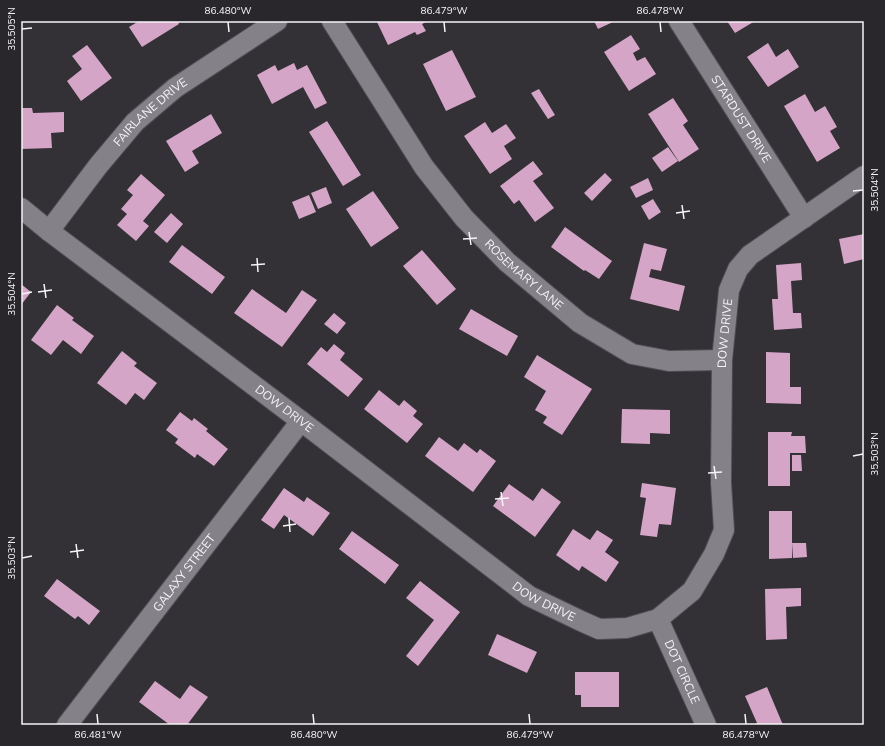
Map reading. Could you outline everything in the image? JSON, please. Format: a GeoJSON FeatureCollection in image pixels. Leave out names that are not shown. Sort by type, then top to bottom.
{"type":"FeatureCollection","features":[{"type":"Feature","properties":{"kind":"street","name":"FAIRLANE DRIVE"},"geometry":{"type":"LineString","coordinates":[[49,231],[98,166],[135,122],[175,88],[277,21]]}},
{"type":"Feature","properties":{"kind":"street","name":"ROSEMARY LANE"},"geometry":{"type":"LineString","coordinates":[[332,21],[424,167],[464,218],[507,262],[580,323],[632,354],[669,361],[722,360]]}},
{"type":"Feature","properties":{"kind":"street","name":"STARDUST DRIVE"},"geometry":{"type":"LineString","coordinates":[[679,21],[804,218]]}},
{"type":"Feature","properties":{"kind":"street","name":"DOW DRIVE"},"geometry":{"type":"LineString","coordinates":[[21,208],[49,231],[301,421],[529,596],[599,629],[627,628],[658,620],[692,591],[714,554],[724,530],[721,483],[722,360],[729,290],[738,269],[750,255],[864,176]]}},
{"type":"Feature","properties":{"kind":"street","name":"GALAXY STREET"},"geometry":{"type":"LineString","coordinates":[[67,725],[301,421]]}},
{"type":"Feature","properties":{"kind":"street","name":"DOT CIRCLE"},"geometry":{"type":"LineString","coordinates":[[658,620],[706,725]]}},
{"type":"Feature","properties":{"kind":"building"},"geometry":{"type":"Polygon","coordinates":[[[139,21],[178,21],[179,24],[142,47],[129,27],[139,21]]]}},
{"type":"Feature","properties":{"kind":"building"},"geometry":{"type":"Polygon","coordinates":[[[428,21],[422,24],[426,31],[417,35],[415,32],[388,45],[377,22],[428,21]]]}},
{"type":"Feature","properties":{"kind":"building"},"geometry":{"type":"Polygon","coordinates":[[[594,21],[615,21],[598,29],[594,21]]]}},
{"type":"Feature","properties":{"kind":"building"},"geometry":{"type":"Polygon","coordinates":[[[727,21],[755,21],[735,33],[727,21]]]}},
{"type":"Feature","properties":{"kind":"building"},"geometry":{"type":"Polygon","coordinates":[[[631,35],[640,49],[633,53],[637,61],[645,57],[656,74],[629,91],[604,52],[631,35]]]}},
{"type":"Feature","properties":{"kind":"building"},"geometry":{"type":"Polygon","coordinates":[[[768,43],[776,57],[788,49],[799,67],[768,87],[747,57],[768,43]]]}},
{"type":"Feature","properties":{"kind":"building"},"geometry":{"type":"Polygon","coordinates":[[[87,45],[112,78],[81,101],[67,81],[82,69],[72,56],[87,45]]]}},
{"type":"Feature","properties":{"kind":"building"},"geometry":{"type":"Polygon","coordinates":[[[452,50],[476,97],[446,111],[423,64],[452,50]]]}},
{"type":"Feature","properties":{"kind":"building"},"geometry":{"type":"Polygon","coordinates":[[[294,63],[297,70],[307,65],[327,103],[315,109],[303,87],[272,104],[257,75],[275,65],[278,71],[294,63]]]}},
{"type":"Feature","properties":{"kind":"building"},"geometry":{"type":"Polygon","coordinates":[[[539,89],[555,115],[548,119],[531,93],[539,89]]]}},
{"type":"Feature","properties":{"kind":"building"},"geometry":{"type":"Polygon","coordinates":[[[805,94],[815,112],[825,106],[837,127],[830,131],[840,148],[817,162],[784,106],[805,94]]]}},
{"type":"Feature","properties":{"kind":"building"},"geometry":{"type":"Polygon","coordinates":[[[673,98],[688,121],[683,125],[699,149],[679,162],[648,114],[673,98]]]}},
{"type":"Feature","properties":{"kind":"building"},"geometry":{"type":"Polygon","coordinates":[[[21,108],[32,108],[33,113],[64,112],[64,132],[51,133],[52,148],[21,149],[21,108]]]}},
{"type":"Feature","properties":{"kind":"building"},"geometry":{"type":"Polygon","coordinates":[[[211,114],[222,133],[192,151],[199,163],[185,172],[166,141],[211,114]]]}},
{"type":"Feature","properties":{"kind":"building"},"geometry":{"type":"Polygon","coordinates":[[[327,121],[361,175],[343,186],[309,132],[327,121]]]}},
{"type":"Feature","properties":{"kind":"building"},"geometry":{"type":"Polygon","coordinates":[[[485,122],[492,133],[506,124],[516,138],[504,146],[512,159],[490,174],[464,136],[485,122]]]}},
{"type":"Feature","properties":{"kind":"building"},"geometry":{"type":"Polygon","coordinates":[[[668,147],[678,161],[662,172],[652,158],[668,147]]]}},
{"type":"Feature","properties":{"kind":"building"},"geometry":{"type":"Polygon","coordinates":[[[533,161],[543,174],[533,181],[554,208],[535,222],[519,200],[514,204],[500,186],[533,161]]]}},
{"type":"Feature","properties":{"kind":"building"},"geometry":{"type":"Polygon","coordinates":[[[605,173],[612,180],[592,201],[584,193],[605,173]]]}},
{"type":"Feature","properties":{"kind":"building"},"geometry":{"type":"Polygon","coordinates":[[[141,174],[165,195],[143,221],[149,226],[136,241],[117,225],[127,214],[121,209],[133,195],[127,190],[141,174]]]}},
{"type":"Feature","properties":{"kind":"building"},"geometry":{"type":"Polygon","coordinates":[[[648,178],[653,190],[636,198],[630,187],[648,178]]]}},
{"type":"Feature","properties":{"kind":"building"},"geometry":{"type":"Polygon","coordinates":[[[326,187],[332,203],[318,209],[311,193],[326,187]]]}},
{"type":"Feature","properties":{"kind":"building"},"geometry":{"type":"Polygon","coordinates":[[[373,191],[399,228],[371,247],[346,209],[373,191]]]}},
{"type":"Feature","properties":{"kind":"building"},"geometry":{"type":"Polygon","coordinates":[[[309,195],[316,212],[299,219],[292,202],[309,195]]]}},
{"type":"Feature","properties":{"kind":"building"},"geometry":{"type":"Polygon","coordinates":[[[653,199],[661,212],[649,220],[641,206],[653,199]]]}},
{"type":"Feature","properties":{"kind":"building"},"geometry":{"type":"Polygon","coordinates":[[[171,213],[183,224],[167,243],[154,232],[171,213]]]}},
{"type":"Feature","properties":{"kind":"building"},"geometry":{"type":"Polygon","coordinates":[[[565,227],[612,261],[599,279],[585,270],[584,271],[551,247],[565,227]]]}},
{"type":"Feature","properties":{"kind":"building"},"geometry":{"type":"Polygon","coordinates":[[[864,234],[864,259],[844,264],[839,239],[864,234]]]}},
{"type":"Feature","properties":{"kind":"building"},"geometry":{"type":"Polygon","coordinates":[[[644,243],[667,249],[661,271],[651,269],[649,277],[685,286],[679,311],[630,299],[644,243]]]}},
{"type":"Feature","properties":{"kind":"building"},"geometry":{"type":"Polygon","coordinates":[[[182,245],[225,277],[212,294],[169,262],[182,245]]]}},
{"type":"Feature","properties":{"kind":"building"},"geometry":{"type":"Polygon","coordinates":[[[422,250],[456,289],[437,305],[403,266],[422,250]]]}},
{"type":"Feature","properties":{"kind":"building"},"geometry":{"type":"Polygon","coordinates":[[[801,263],[802,280],[791,281],[793,313],[801,313],[802,328],[774,330],[772,299],[778,299],[776,265],[801,263]]]}},
{"type":"Feature","properties":{"kind":"building"},"geometry":{"type":"Polygon","coordinates":[[[21,284],[31,292],[21,305],[21,284]]]}},
{"type":"Feature","properties":{"kind":"building"},"geometry":{"type":"Polygon","coordinates":[[[252,289],[286,313],[302,290],[317,300],[282,347],[234,313],[252,289]]]}},
{"type":"Feature","properties":{"kind":"building"},"geometry":{"type":"Polygon","coordinates":[[[57,305],[74,318],[72,320],[94,336],[81,354],[63,340],[51,355],[31,340],[57,305]]]}},
{"type":"Feature","properties":{"kind":"building"},"geometry":{"type":"Polygon","coordinates":[[[471,309],[518,336],[507,356],[459,329],[471,309]]]}},
{"type":"Feature","properties":{"kind":"building"},"geometry":{"type":"Polygon","coordinates":[[[334,313],[346,323],[337,334],[324,324],[334,313]]]}},
{"type":"Feature","properties":{"kind":"building"},"geometry":{"type":"Polygon","coordinates":[[[334,344],[345,353],[340,360],[363,379],[348,397],[307,364],[321,347],[327,352],[334,344]]]}},
{"type":"Feature","properties":{"kind":"building"},"geometry":{"type":"Polygon","coordinates":[[[122,351],[137,363],[134,366],[157,383],[144,400],[135,393],[126,405],[97,383],[122,351]]]}},
{"type":"Feature","properties":{"kind":"building"},"geometry":{"type":"Polygon","coordinates":[[[766,352],[790,353],[790,387],[801,387],[801,404],[766,403],[766,352]]]}},
{"type":"Feature","properties":{"kind":"building"},"geometry":{"type":"Polygon","coordinates":[[[537,355],[592,389],[562,435],[543,423],[547,417],[535,410],[546,391],[524,377],[537,355]]]}},
{"type":"Feature","properties":{"kind":"building"},"geometry":{"type":"Polygon","coordinates":[[[379,390],[399,406],[404,400],[417,411],[413,416],[423,424],[407,443],[364,409],[379,390]]]}},
{"type":"Feature","properties":{"kind":"building"},"geometry":{"type":"Polygon","coordinates":[[[622,409],[670,410],[670,434],[650,433],[650,444],[621,443],[622,409]]]}},
{"type":"Feature","properties":{"kind":"building"},"geometry":{"type":"Polygon","coordinates":[[[180,412],[192,421],[194,418],[208,429],[206,431],[228,449],[214,466],[197,454],[195,458],[175,443],[178,439],[166,430],[180,412]]]}},
{"type":"Feature","properties":{"kind":"building"},"geometry":{"type":"Polygon","coordinates":[[[768,432],[792,432],[791,436],[805,436],[806,453],[790,453],[790,486],[768,486],[768,432]]]}},
{"type":"Feature","properties":{"kind":"building"},"geometry":{"type":"Polygon","coordinates":[[[439,437],[458,451],[464,443],[477,453],[480,449],[496,461],[473,492],[425,456],[439,437]]]}},
{"type":"Feature","properties":{"kind":"building"},"geometry":{"type":"Polygon","coordinates":[[[792,455],[801,455],[802,471],[792,471],[792,455]]]}},
{"type":"Feature","properties":{"kind":"building"},"geometry":{"type":"Polygon","coordinates":[[[642,483],[676,488],[671,525],[659,524],[657,537],[640,535],[646,498],[640,497],[642,483]]]}},
{"type":"Feature","properties":{"kind":"building"},"geometry":{"type":"Polygon","coordinates":[[[509,484],[533,501],[542,488],[561,502],[535,537],[493,506],[509,484]]]}},
{"type":"Feature","properties":{"kind":"building"},"geometry":{"type":"Polygon","coordinates":[[[284,488],[304,502],[307,497],[330,513],[313,536],[284,515],[274,529],[261,520],[284,488]]]}},
{"type":"Feature","properties":{"kind":"building"},"geometry":{"type":"Polygon","coordinates":[[[769,511],[792,511],[792,558],[769,559],[769,511]]]}},
{"type":"Feature","properties":{"kind":"building"},"geometry":{"type":"Polygon","coordinates":[[[573,529],[590,540],[597,530],[613,540],[605,552],[619,562],[606,582],[582,566],[579,571],[556,555],[573,529]]]}},
{"type":"Feature","properties":{"kind":"building"},"geometry":{"type":"Polygon","coordinates":[[[352,531],[399,565],[385,584],[339,549],[352,531]]]}},
{"type":"Feature","properties":{"kind":"building"},"geometry":{"type":"Polygon","coordinates":[[[792,543],[806,543],[807,557],[793,558],[792,543]]]}},
{"type":"Feature","properties":{"kind":"building"},"geometry":{"type":"Polygon","coordinates":[[[57,579],[100,611],[89,625],[78,616],[75,619],[44,596],[57,579]]]}},
{"type":"Feature","properties":{"kind":"building"},"geometry":{"type":"Polygon","coordinates":[[[420,581],[460,612],[418,666],[406,656],[434,620],[406,598],[420,581]]]}},
{"type":"Feature","properties":{"kind":"building"},"geometry":{"type":"Polygon","coordinates":[[[801,588],[801,606],[786,607],[787,639],[766,640],[765,589],[801,588]]]}},
{"type":"Feature","properties":{"kind":"building"},"geometry":{"type":"Polygon","coordinates":[[[497,634],[537,652],[527,673],[488,655],[497,634]]]}},
{"type":"Feature","properties":{"kind":"building"},"geometry":{"type":"Polygon","coordinates":[[[575,672],[619,672],[619,707],[581,707],[581,695],[575,695],[575,672]]]}},
{"type":"Feature","properties":{"kind":"building"},"geometry":{"type":"Polygon","coordinates":[[[155,681],[180,699],[190,685],[208,697],[187,725],[170,725],[139,702],[155,681]]]}},
{"type":"Feature","properties":{"kind":"building"},"geometry":{"type":"Polygon","coordinates":[[[767,687],[783,725],[755,724],[757,723],[745,696],[767,687]]]}}]}
